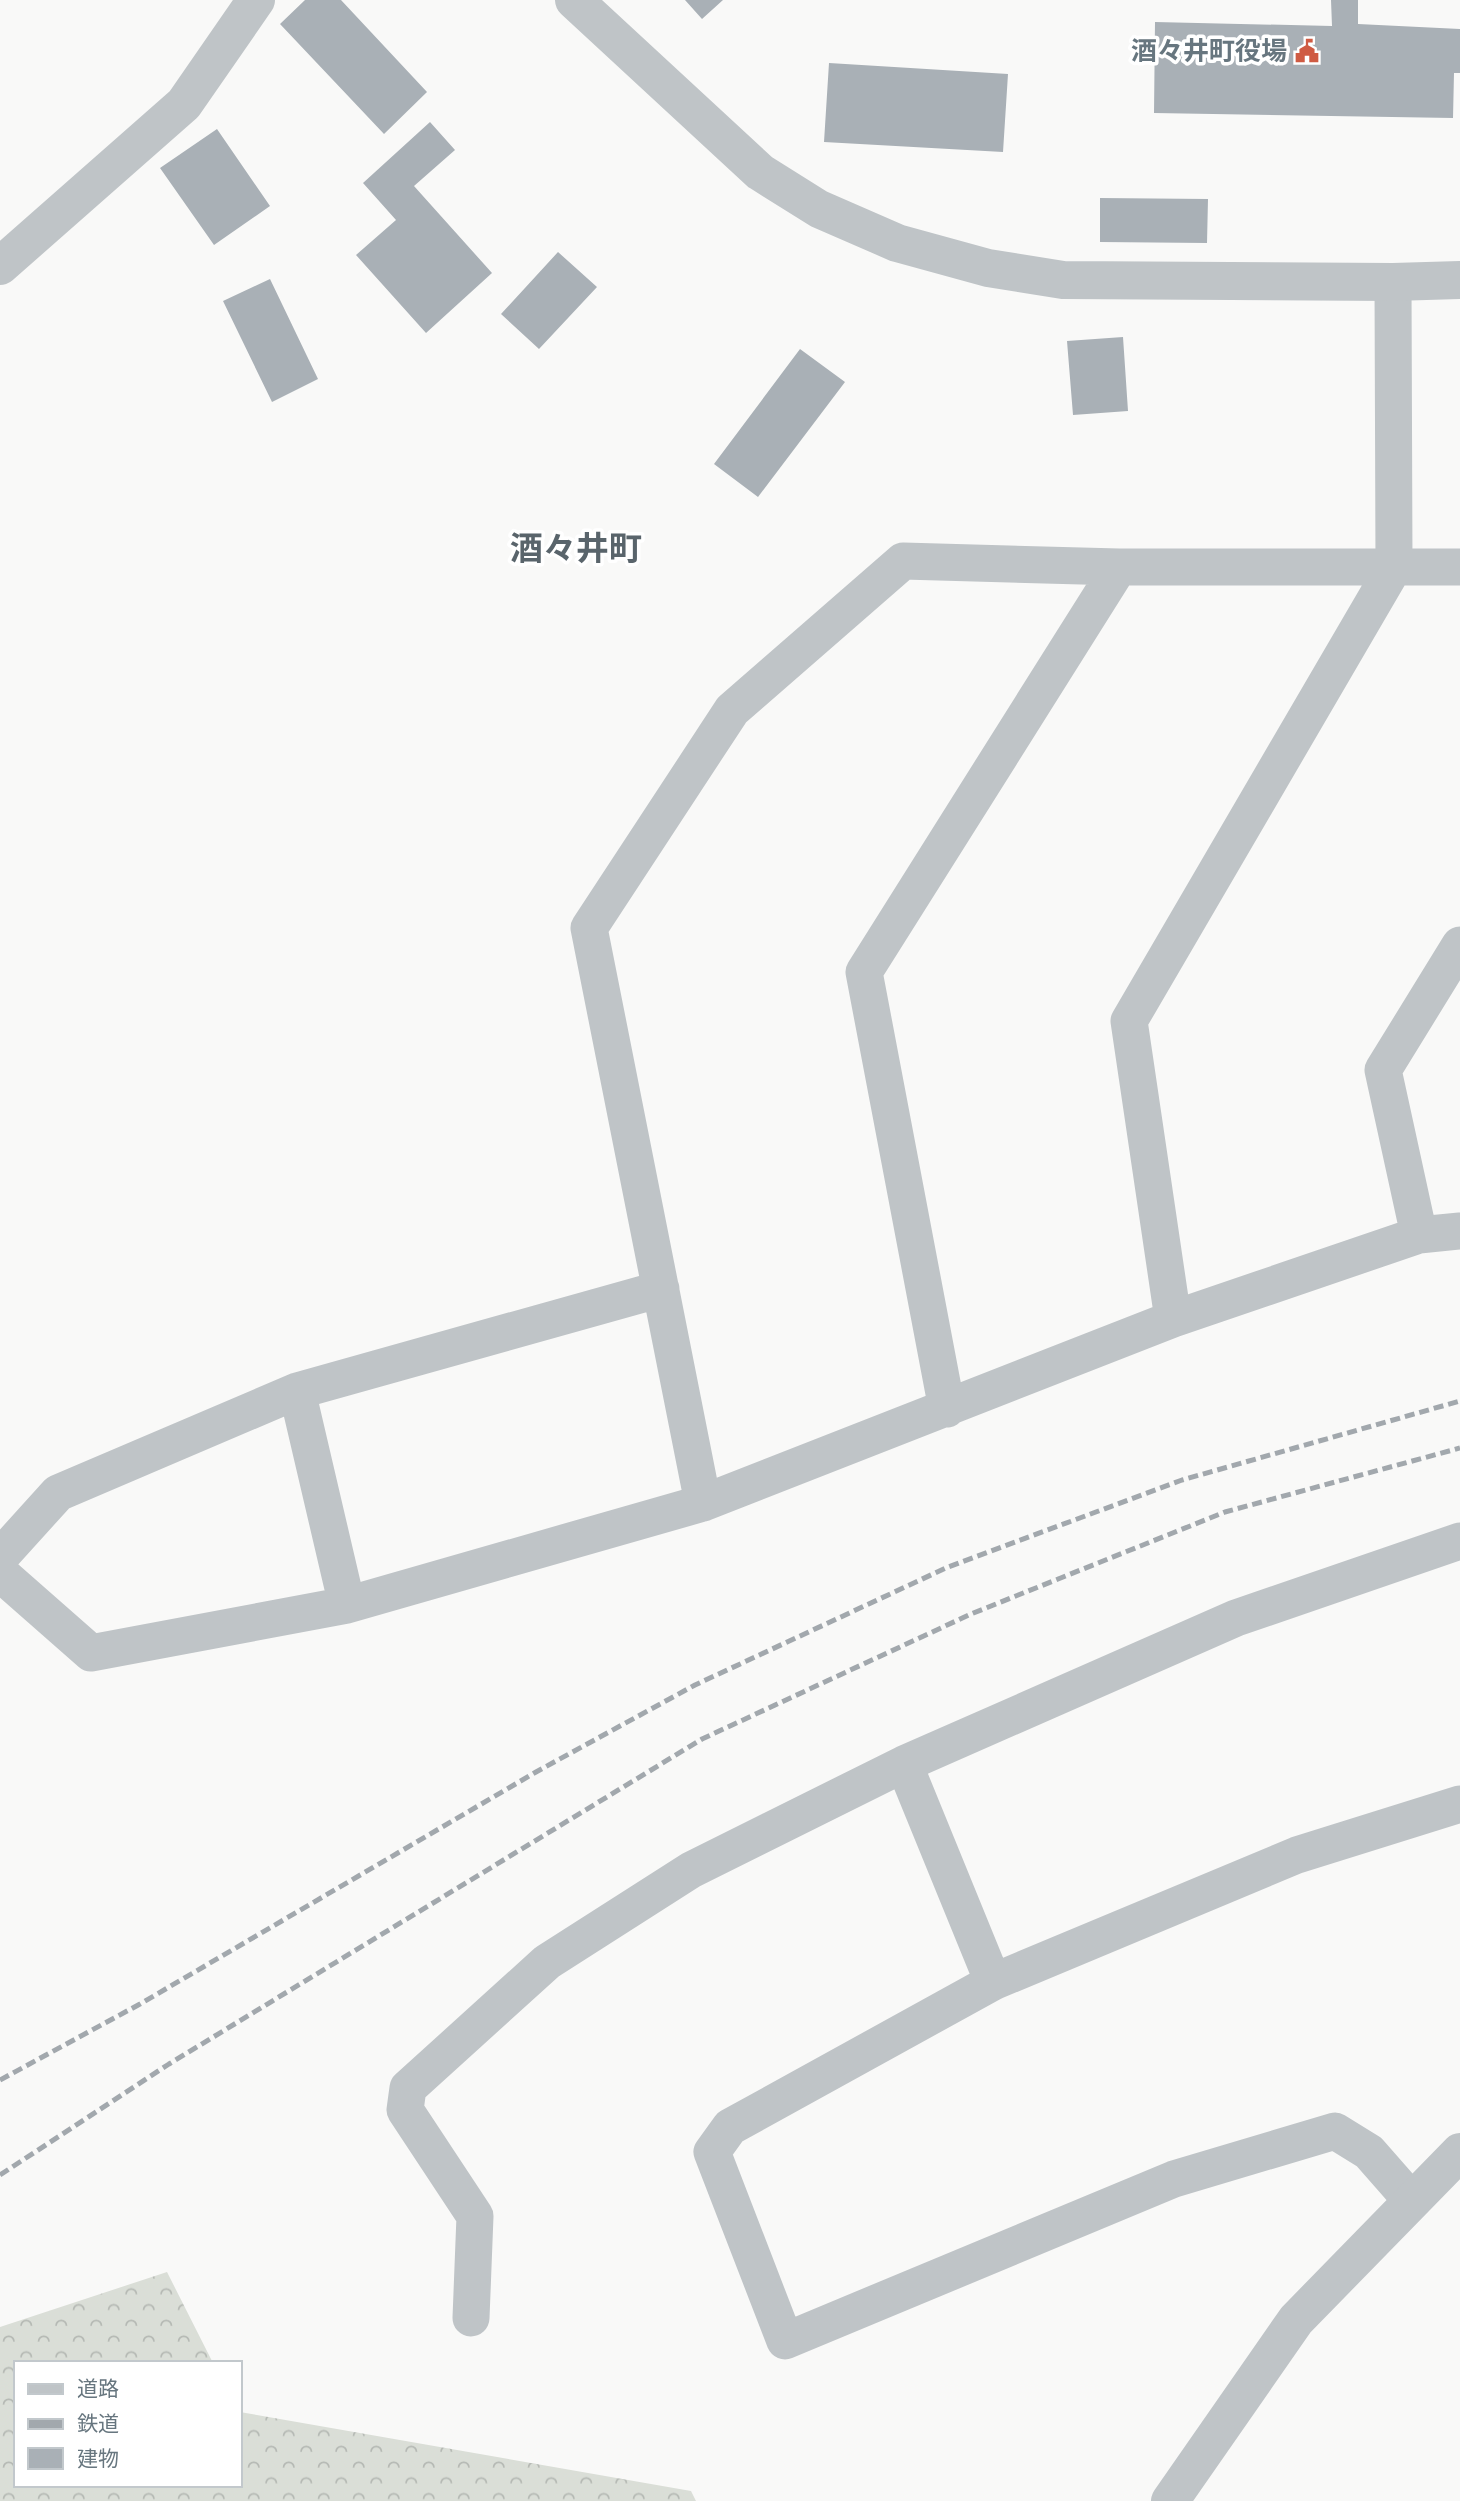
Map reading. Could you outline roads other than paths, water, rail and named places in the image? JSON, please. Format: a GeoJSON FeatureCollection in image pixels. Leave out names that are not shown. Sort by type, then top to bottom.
{"type":"FeatureCollection","features":[{"type":"Feature","properties":{"kind":"street"},"geometry":{"type":"LineString","coordinates":[[0,266],[184,104],[256,0]]}},
{"type":"Feature","properties":{"kind":"street"},"geometry":{"type":"LineString","coordinates":[[574,0],[761,172],[819,209],[897,243],[988,268],[1063,279],[1393,282],[1460,280]]}},
{"type":"Feature","properties":{"kind":"street"},"geometry":{"type":"LineString","coordinates":[[1173,1319],[1129,1021],[1394,567],[1393,282]]}},
{"type":"Feature","properties":{"kind":"street"},"geometry":{"type":"LineString","coordinates":[[703,1503],[589,928],[732,710],[903,561],[1119,566],[1460,567]]}},
{"type":"Feature","properties":{"kind":"street"},"geometry":{"type":"LineString","coordinates":[[947,1409],[864,972],[1119,566]]}},
{"type":"Feature","properties":{"kind":"street"},"geometry":{"type":"LineString","coordinates":[[1419,1235],[1383,1070],[1460,945]]}},
{"type":"Feature","properties":{"kind":"street"},"geometry":{"type":"LineString","coordinates":[[0,1573],[91,1653],[347,1605],[703,1503],[1173,1319],[1419,1235],[1460,1231]]}},
{"type":"Feature","properties":{"kind":"street"},"geometry":{"type":"LineString","coordinates":[[0,1557],[58,1493],[296,1391],[661,1289]]}},
{"type":"Feature","properties":{"kind":"street"},"geometry":{"type":"LineString","coordinates":[[296,1391],[347,1605]]}},
{"type":"Feature","properties":{"kind":"street"},"geometry":{"type":"LineString","coordinates":[[471,2318],[475,2216],[405,2110],[408,2088],[547,1962],[691,1870],[904,1764],[1236,1618],[1460,1541]]}},
{"type":"Feature","properties":{"kind":"street"},"geometry":{"type":"LineString","coordinates":[[904,1764],[993,1982]]}},
{"type":"Feature","properties":{"kind":"street"},"geometry":{"type":"LineString","coordinates":[[1412,2201],[1369,2152],[1335,2131],[1174,2179],[785,2341],[712,2152],[730,2127],[993,1982],[1297,1855],[1460,1804]]}},
{"type":"Feature","properties":{"kind":"street"},"geometry":{"type":"LineString","coordinates":[[1170,2501],[1296,2320],[1460,2152]]}},
{"type":"Feature","properties":{"kind":"railway"},"geometry":{"type":"LineString","coordinates":[[0,2080],[140,2004],[536,1772],[695,1685],[948,1567],[1182,1480],[1460,1401]]}},
{"type":"Feature","properties":{"kind":"railway"},"geometry":{"type":"LineString","coordinates":[[0,2175],[169,2064],[702,1739],[971,1614],[1225,1512],[1460,1448]]}},
{"type":"Feature","properties":{"kind":"place","name":"酒々井町役場"},"geometry":{"type":"Point","coordinates":[1307,51]}},
{"type":"Feature","properties":{"kind":"district","name":"酒々井町"},"geometry":{"type":"Point","coordinates":[576,548]}}]}
